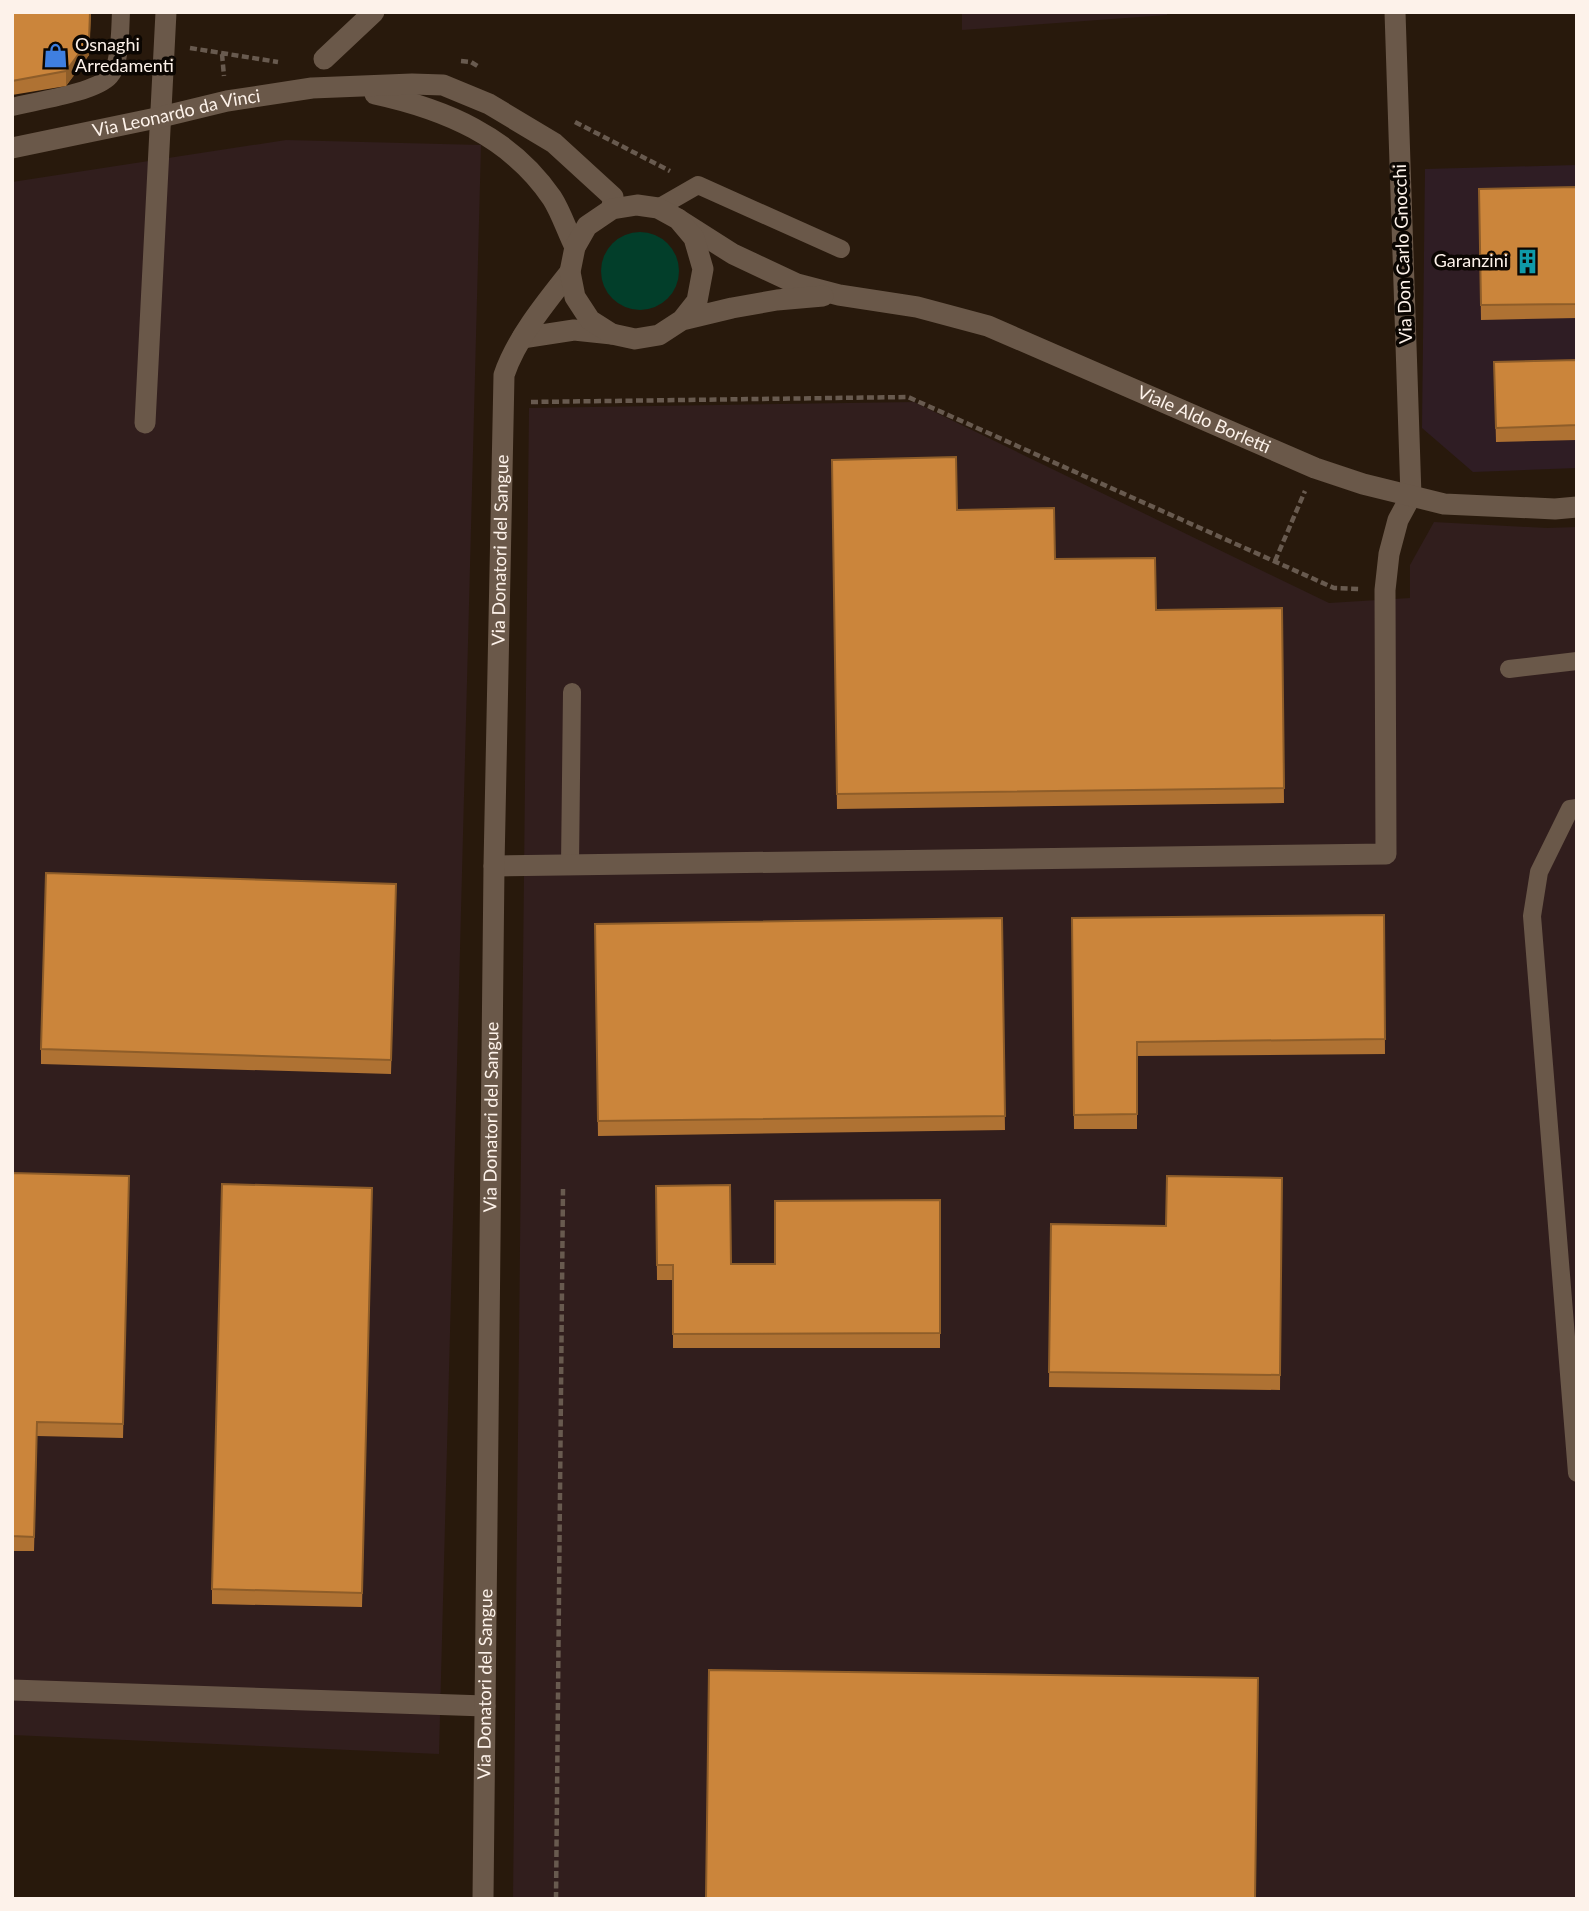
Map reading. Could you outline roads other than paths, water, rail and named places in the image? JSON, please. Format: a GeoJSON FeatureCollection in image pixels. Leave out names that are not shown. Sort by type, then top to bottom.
{"type":"FeatureCollection","features":[{"type":"Feature","properties":{"kind":"street"},"geometry":{"type":"LineString","coordinates":[[145,423],[166,12]]}},
{"type":"Feature","properties":{"kind":"street"},"geometry":{"type":"LineString","coordinates":[[324,59],[374,12]]}},
{"type":"Feature","properties":{"kind":"street","name":"Via Don Carlo Gnocchi"},"geometry":{"type":"LineString","coordinates":[[1395,12],[1411,496]]}},
{"type":"Feature","properties":{"kind":"street","name":"Via Leonardo da Vinci"},"geometry":{"type":"LineString","coordinates":[[12,148],[227,101],[312,88],[443,85],[489,104],[554,143],[613,197],[612,209]]}},
{"type":"Feature","properties":{"kind":"street","name":"Via Leonardo da Vinci"},"geometry":{"type":"LineString","coordinates":[[342,86],[402,100],[487,134],[512,154],[547,192],[575,247]]}},
{"type":"Feature","properties":{"kind":"street"},"geometry":{"type":"LineString","coordinates":[[522,338],[574,330],[635,339],[659,335],[682,320],[697,301],[703,269],[694,238],[678,219],[657,208],[636,205],[612,209],[587,226],[575,247],[570,272],[575,297],[590,320],[612,334]]}},
{"type":"Feature","properties":{"kind":"street","name":"Viale Aldo Borletti"},"geometry":{"type":"LineString","coordinates":[[678,219],[733,254],[797,284],[839,295],[918,307],[988,326],[1315,468],[1363,484],[1444,504],[1555,509],[1577,507]]}},
{"type":"Feature","properties":{"kind":"street","name":"Via Donatori del Sangue"},"geometry":{"type":"LineString","coordinates":[[483,1899],[494,866],[504,375],[510,357],[522,338],[570,272]]}},
{"type":"Feature","properties":{"kind":"street","name":"Viale Aldo Borletti"},"geometry":{"type":"LineString","coordinates":[[682,320],[776,300],[839,295]]}},
{"type":"Feature","properties":{"kind":"street"},"geometry":{"type":"LineString","coordinates":[[494,866],[1387,853],[1385,590],[1389,554],[1398,520],[1411,496]]}},
{"type":"Feature","properties":{"kind":"street"},"geometry":{"type":"LineString","coordinates":[[12,1690],[485,1706]]}},
{"type":"Feature","properties":{"kind":"lane"},"geometry":{"type":"LineString","coordinates":[[12,107],[89,89],[111,76],[119,54],[121,12]]}},
{"type":"Feature","properties":{"kind":"lane"},"geometry":{"type":"LineString","coordinates":[[657,208],[698,185],[841,248]]}},
{"type":"Feature","properties":{"kind":"lane"},"geometry":{"type":"LineString","coordinates":[[1509,669],[1577,661]]}},
{"type":"Feature","properties":{"kind":"lane"},"geometry":{"type":"LineString","coordinates":[[570,865],[572,692]]}},
{"type":"Feature","properties":{"kind":"lane"},"geometry":{"type":"LineString","coordinates":[[1577,808],[1570,809],[1539,872],[1532,916],[1577,1473]]}},
{"type":"Feature","properties":{"kind":"place","name":"Osnaghi Arredamenti"},"geometry":{"type":"Point","coordinates":[55,55]}},
{"type":"Feature","properties":{"kind":"place","name":"Garanzini"},"geometry":{"type":"Point","coordinates":[1528,261]}}]}
